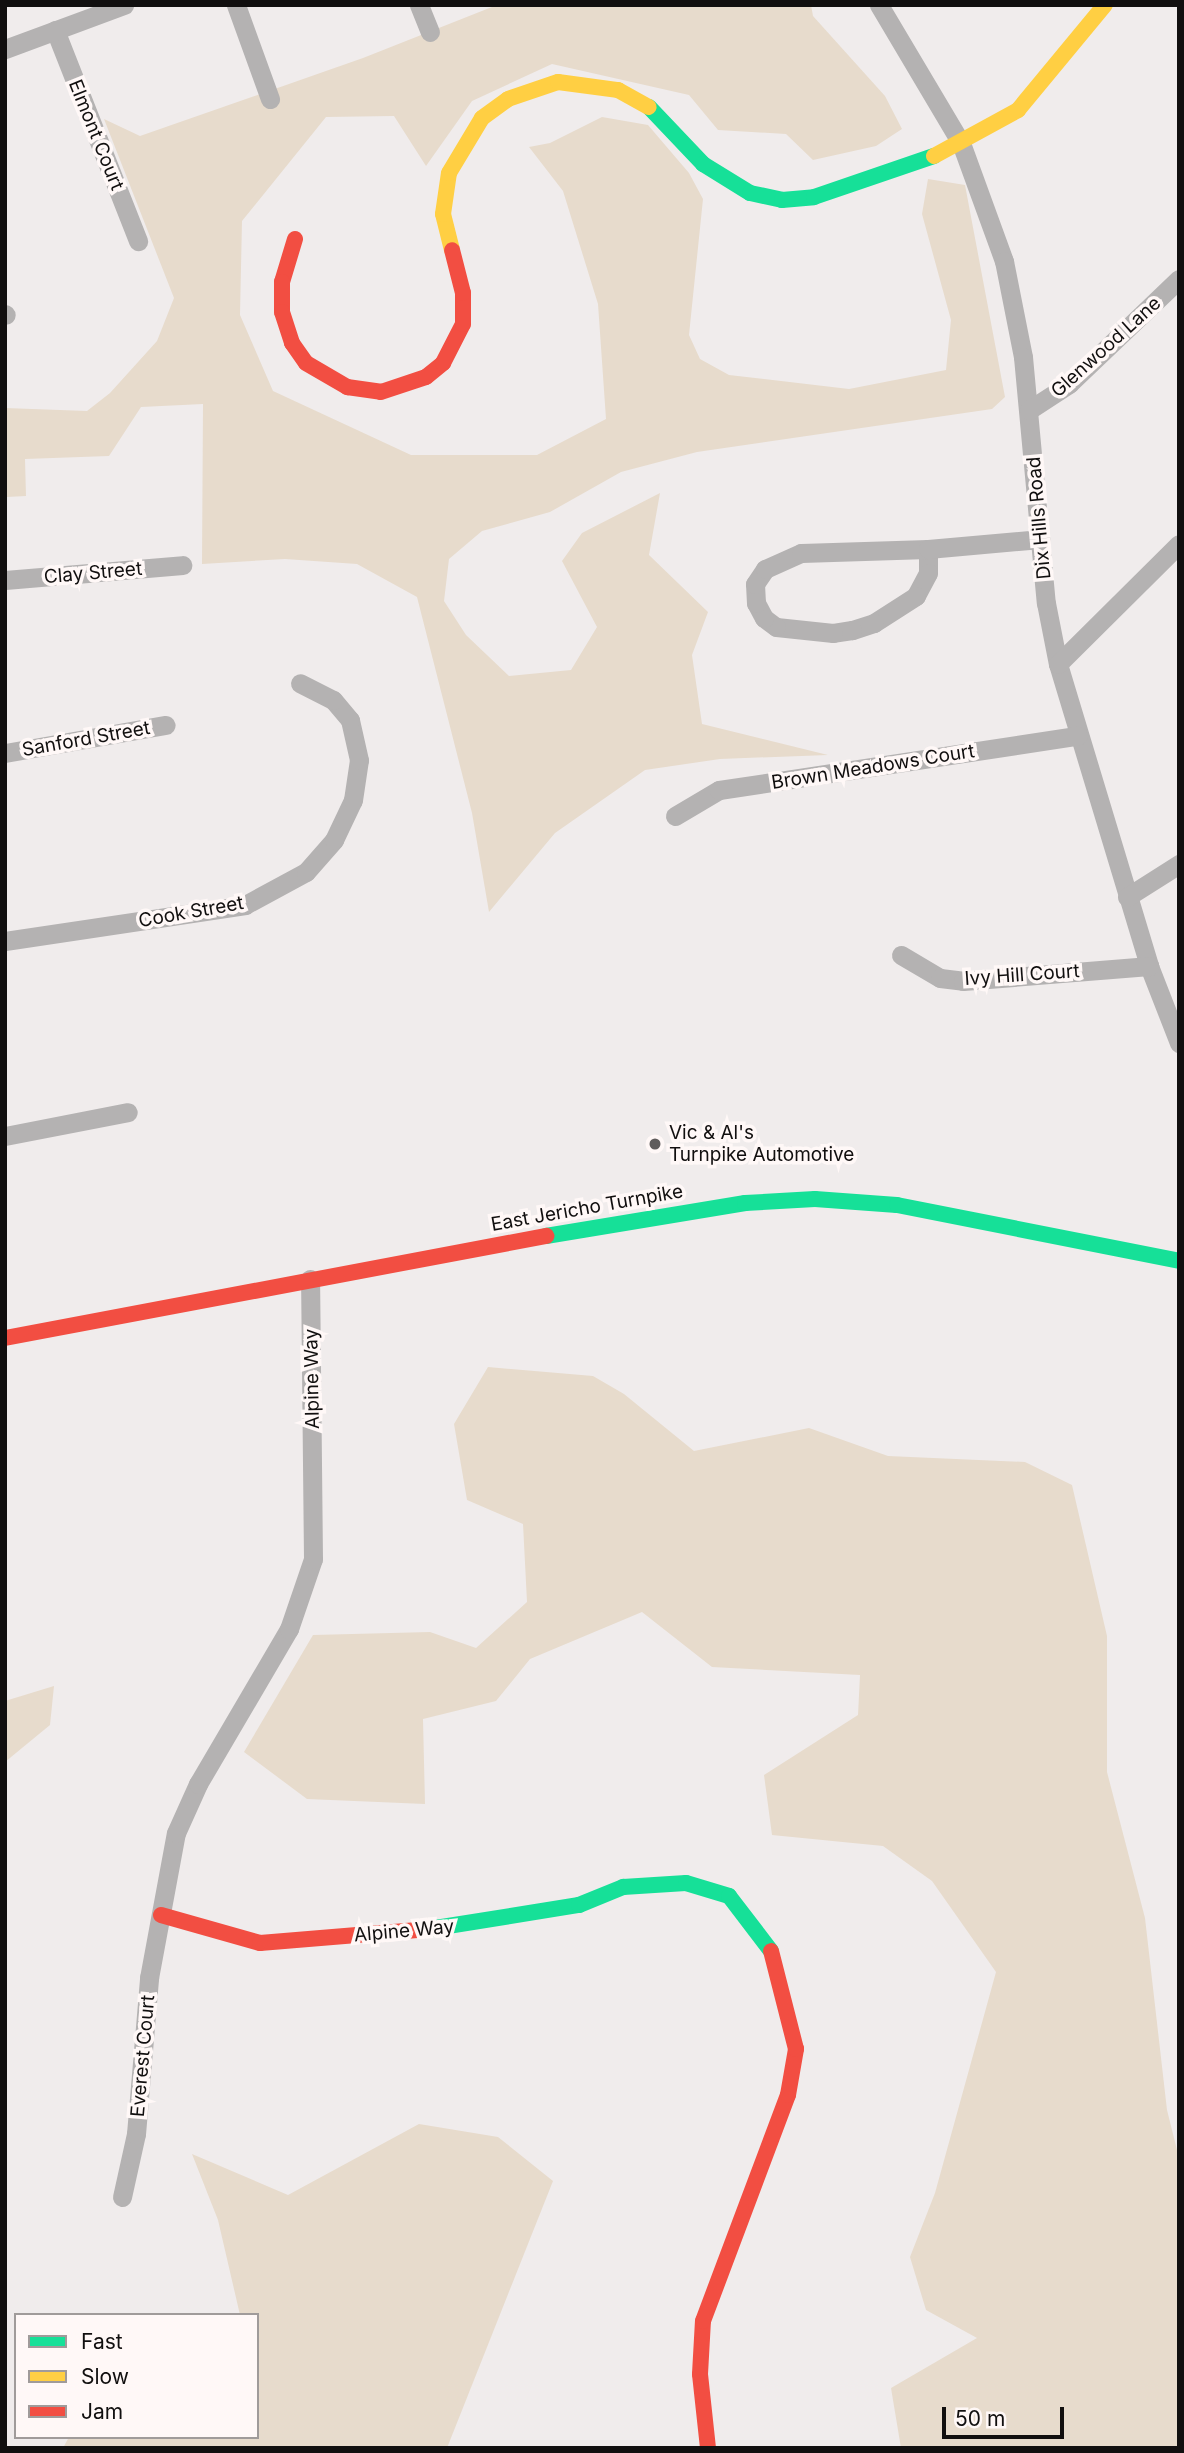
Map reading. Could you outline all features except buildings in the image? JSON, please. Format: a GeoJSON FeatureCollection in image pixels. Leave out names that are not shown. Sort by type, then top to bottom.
{"type":"FeatureCollection","features":[{"type":"Feature","properties":{"kind":"street"},"geometry":{"type":"LineString","coordinates":[[5,49],[124,5]]}},
{"type":"Feature","properties":{"kind":"street"},"geometry":{"type":"LineString","coordinates":[[236,5],[270,99]]}},
{"type":"Feature","properties":{"kind":"street"},"geometry":{"type":"LineString","coordinates":[[419,5],[430,32]]}},
{"type":"Feature","properties":{"kind":"street","name":"Dix Hills Road"},"geometry":{"type":"LineString","coordinates":[[879,5],[961,143],[1004,261],[1029,410],[1046,603],[1058,664],[1149,966],[1179,1043]]}},
{"type":"Feature","properties":{"kind":"street"},"geometry":{"type":"LineString","coordinates":[[295,239],[282,282],[282,312],[292,343],[322,376],[347,387],[381,392],[426,377],[454,346],[463,324],[463,293],[443,214],[449,173],[482,118],[534,87],[590,83],[618,90],[646,105],[703,164],[731,183],[750,193],[782,200],[852,187],[961,143],[1018,110],[1105,5]]}},
{"type":"Feature","properties":{"kind":"street","name":"Elmont Court"},"geometry":{"type":"LineString","coordinates":[[55,30],[138,241]]}},
{"type":"Feature","properties":{"kind":"street","name":"Glenwood Lane"},"geometry":{"type":"LineString","coordinates":[[1029,410],[1069,384],[1179,279]]}},
{"type":"Feature","properties":{"kind":"street"},"geometry":{"type":"LineString","coordinates":[[929,549],[928,573],[916,596],[874,623],[852,630],[833,634],[776,627],[764,618],[756,603],[755,584],[765,569],[801,553],[929,549],[1041,539]]}},
{"type":"Feature","properties":{"kind":"street"},"geometry":{"type":"LineString","coordinates":[[1058,664],[1179,544]]}},
{"type":"Feature","properties":{"kind":"street","name":"Clay Street"},"geometry":{"type":"LineString","coordinates":[[5,580],[182,565]]}},
{"type":"Feature","properties":{"kind":"street","name":"Cook Street"},"geometry":{"type":"LineString","coordinates":[[5,941],[245,905],[306,872],[334,839],[353,800],[359,760],[350,720],[333,700],[300,683]]}},
{"type":"Feature","properties":{"kind":"street","name":"Sanford Street"},"geometry":{"type":"LineString","coordinates":[[5,753],[166,725]]}},
{"type":"Feature","properties":{"kind":"street","name":"Brown Meadows Court"},"geometry":{"type":"LineString","coordinates":[[675,816],[719,790],[1078,736]]}},
{"type":"Feature","properties":{"kind":"street"},"geometry":{"type":"LineString","coordinates":[[1127,897],[1179,864]]}},
{"type":"Feature","properties":{"kind":"street","name":"Ivy Hill Court"},"geometry":{"type":"LineString","coordinates":[[901,955],[940,978],[964,981],[1149,966]]}},
{"type":"Feature","properties":{"kind":"street"},"geometry":{"type":"LineString","coordinates":[[5,1136],[128,1112]]}},
{"type":"Feature","properties":{"kind":"street","name":"East Jericho Turnpike"},"geometry":{"type":"LineString","coordinates":[[5,1338],[310,1279],[657,1216],[745,1203],[815,1199],[924,1209],[1179,1261]]}},
{"type":"Feature","properties":{"kind":"street","name":"Alpine Way"},"geometry":{"type":"LineString","coordinates":[[310,1279],[313,1559],[289,1629],[198,1784],[176,1833],[161,1916],[260,1943],[457,1927],[579,1905],[623,1887],[686,1883],[729,1896],[754,1924],[776,1960],[796,2049],[788,2095],[703,2321],[700,2374],[708,2448]]}},
{"type":"Feature","properties":{"kind":"street","name":"Everest Court"},"geometry":{"type":"LineString","coordinates":[[122,2197],[136,2134],[149,1978],[161,1916]]}},
{"type":"Feature","properties":{"kind":"shaded area"},"geometry":{"type":"Polygon","coordinates":[[[497,5],[811,5],[813,16],[885,96],[902,129],[876,146],[813,160],[786,134],[718,130],[689,95],[552,64],[472,101],[426,166],[394,116],[326,117],[242,221],[240,315],[273,391],[411,455],[537,455],[606,419],[598,304],[563,191],[529,147],[550,143],[602,117],[648,125],[689,173],[703,199],[689,335],[700,359],[729,375],[849,389],[946,370],[951,320],[922,214],[928,179],[965,185],[1005,397],[992,409],[697,452],[621,472],[550,512],[482,531],[449,559],[444,601],[466,635],[509,676],[571,670],[597,627],[562,561],[582,533],[660,493],[649,555],[708,612],[692,655],[702,724],[828,755],[720,759],[645,770],[555,833],[489,912],[472,813],[417,597],[357,564],[285,559],[202,564],[203,404],[141,407],[109,456],[25,459],[26,496],[7,497],[5,408],[87,411],[110,393],[157,341],[174,298],[104,119],[140,136],[363,58],[497,5]]]}},
{"type":"Feature","properties":{"kind":"shaded area"},"geometry":{"type":"Polygon","coordinates":[[[488,1367],[593,1376],[624,1394],[694,1451],[809,1428],[888,1456],[1025,1462],[1072,1485],[1107,1636],[1107,1772],[1145,1918],[1167,2110],[1179,2158],[1179,2448],[901,2448],[891,2388],[977,2338],[926,2310],[910,2257],[935,2193],[996,1972],[932,1881],[883,1846],[772,1835],[764,1775],[858,1715],[860,1675],[712,1667],[642,1612],[530,1659],[496,1701],[423,1719],[425,1804],[307,1799],[244,1752],[313,1635],[430,1632],[476,1648],[527,1602],[523,1524],[467,1500],[454,1424],[488,1367]]]}},
{"type":"Feature","properties":{"kind":"shaded area"},"geometry":{"type":"Polygon","coordinates":[[[54,1686],[50,1725],[5,1762],[5,1701],[54,1686]]]}},
{"type":"Feature","properties":{"kind":"shaded area"},"geometry":{"type":"Polygon","coordinates":[[[419,2124],[498,2137],[553,2181],[447,2448],[63,2448],[68,2439],[259,2439],[259,2313],[240,2313],[218,2220],[192,2154],[288,2195],[419,2124]]]}},
{"type":"Feature","properties":{"kind":"traffic: fast"},"geometry":{"type":"LineString","coordinates":[[649,107],[703,164],[750,193],[782,200],[814,197],[934,156]]}},
{"type":"Feature","properties":{"kind":"traffic: fast"},"geometry":{"type":"LineString","coordinates":[[546,1236],[745,1203],[815,1199],[897,1205],[1179,1261]]}},
{"type":"Feature","properties":{"kind":"traffic: fast"},"geometry":{"type":"LineString","coordinates":[[429,1929],[579,1905],[623,1887],[686,1883],[729,1896],[771,1951]]}},
{"type":"Feature","properties":{"kind":"traffic: slow"},"geometry":{"type":"LineString","coordinates":[[934,156],[1018,110],[1105,5]]}},
{"type":"Feature","properties":{"kind":"traffic: slow"},"geometry":{"type":"LineString","coordinates":[[452,250],[443,214],[449,173],[482,118],[508,99],[558,82],[618,90],[649,107]]}},
{"type":"Feature","properties":{"kind":"traffic: jam"},"geometry":{"type":"LineString","coordinates":[[295,239],[282,282],[282,312],[292,343],[306,363],[347,387],[381,392],[426,377],[443,363],[463,324],[463,293],[452,250]]}},
{"type":"Feature","properties":{"kind":"traffic: jam"},"geometry":{"type":"LineString","coordinates":[[5,1338],[546,1236]]}},
{"type":"Feature","properties":{"kind":"traffic: jam"},"geometry":{"type":"LineString","coordinates":[[161,1915],[260,1943],[429,1929]]}},
{"type":"Feature","properties":{"kind":"traffic: jam"},"geometry":{"type":"LineString","coordinates":[[708,2448],[700,2374],[703,2321],[788,2095],[796,2049],[771,1951]]}},
{"type":"Feature","properties":{"kind":"place","name":"Vic & Al's Turnpike Automotive"},"geometry":{"type":"Point","coordinates":[655,1144]}}]}
